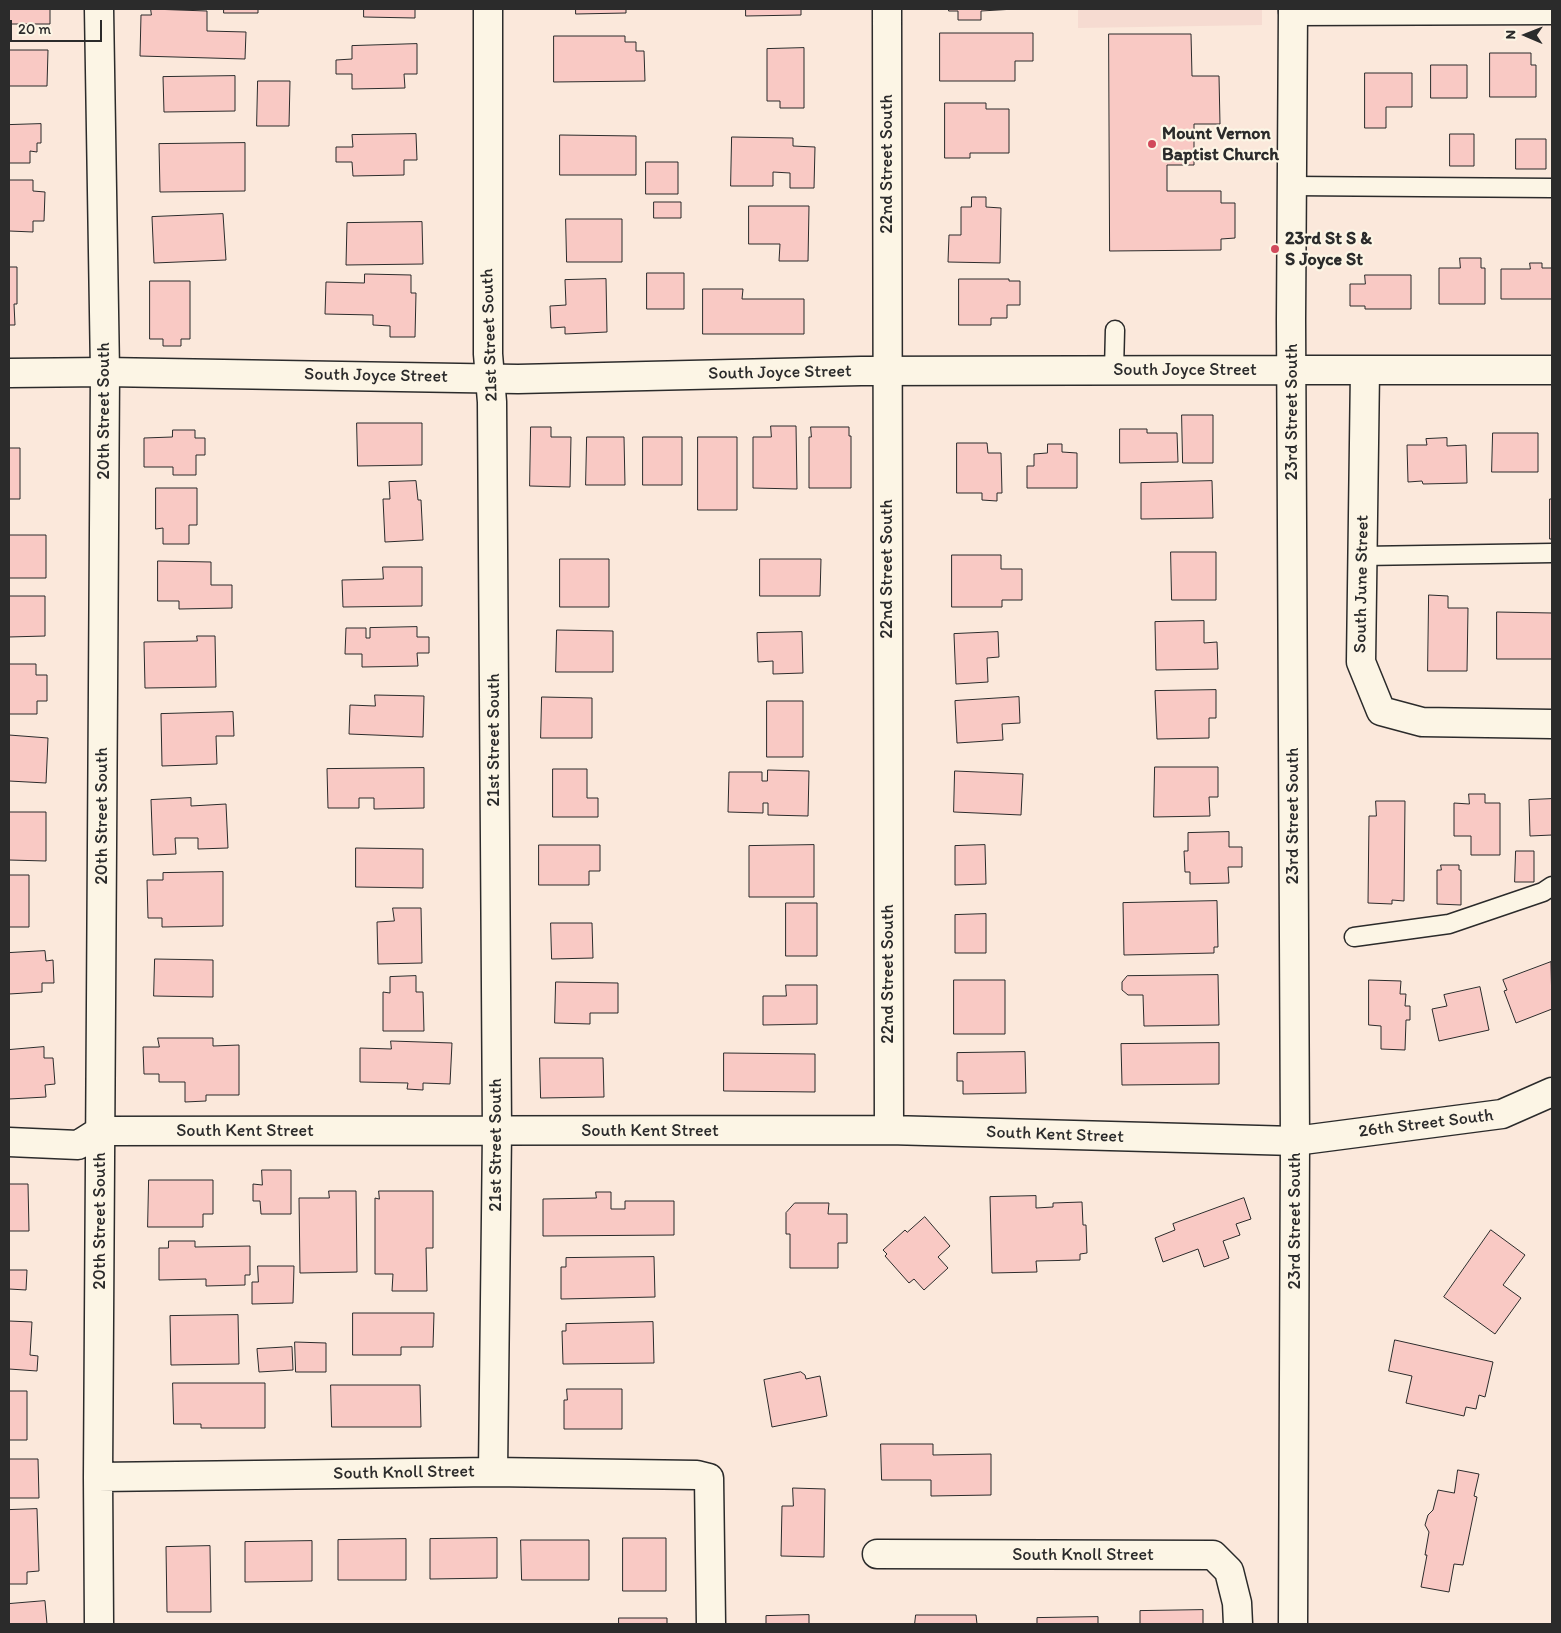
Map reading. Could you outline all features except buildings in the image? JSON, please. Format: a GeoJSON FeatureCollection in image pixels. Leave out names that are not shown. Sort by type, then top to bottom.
{"type":"FeatureCollection","features":[{"type":"Feature","properties":{"kind":"street","name":"20th Street South"},"geometry":{"type":"LineString","coordinates":[[99,9],[105,372],[98,1478],[99,1624]]}},
{"type":"Feature","properties":{"kind":"street","name":"21st Street South"},"geometry":{"type":"LineString","coordinates":[[488,9],[488,354],[492,412],[497,1131],[493,1472]]}},
{"type":"Feature","properties":{"kind":"street","name":"22nd Street South"},"geometry":{"type":"LineString","coordinates":[[887,9],[889,1130]]}},
{"type":"Feature","properties":{"kind":"street"},"geometry":{"type":"LineString","coordinates":[[1293,10],[1552,10]]}},
{"type":"Feature","properties":{"kind":"street","name":"23rd Street South"},"geometry":{"type":"LineString","coordinates":[[1293,10],[1292,370],[1295,1140],[1293,1624]]}},
{"type":"Feature","properties":{"kind":"street","name":"South June Street"},"geometry":{"type":"LineString","coordinates":[[1365,370],[1361,662],[1381,710],[1422,722],[1552,724]]}},
{"type":"Feature","properties":{"kind":"street","name":"South Joyce Street"},"geometry":{"type":"LineString","coordinates":[[9,373],[105,372],[518,379],[887,371],[1552,370]]}},
{"type":"Feature","properties":{"kind":"street","name":"26th Street South"},"geometry":{"type":"LineString","coordinates":[[1295,1140],[1502,1114],[1552,1092]]}},
{"type":"Feature","properties":{"kind":"street","name":"South Kent Street"},"geometry":{"type":"LineString","coordinates":[[100,1131],[889,1130],[1254,1141],[1295,1140]]}},
{"type":"Feature","properties":{"kind":"street"},"geometry":{"type":"LineString","coordinates":[[9,1142],[78,1145],[100,1131]]}},
{"type":"Feature","properties":{"kind":"street","name":"South Knoll Street"},"geometry":{"type":"LineString","coordinates":[[98,1478],[493,1472],[697,1475],[709,1478],[712,1624]]}},
{"type":"Feature","properties":{"kind":"street","name":"South Knoll Street"},"geometry":{"type":"LineString","coordinates":[[877,1554],[1213,1555],[1229,1571],[1237,1603],[1238,1624]]}},
{"type":"Feature","properties":{"kind":"lane"},"geometry":{"type":"LineString","coordinates":[[1292,186],[1552,188]]}},
{"type":"Feature","properties":{"kind":"lane"},"geometry":{"type":"LineString","coordinates":[[1114,370],[1115,330]]}},
{"type":"Feature","properties":{"kind":"lane"},"geometry":{"type":"LineString","coordinates":[[1362,556],[1552,553]]}},
{"type":"Feature","properties":{"kind":"lane"},"geometry":{"type":"LineString","coordinates":[[1354,937],[1449,924],[1544,892],[1552,886]]}},
{"type":"Feature","properties":{"kind":"shaded area"},"geometry":{"type":"Polygon","coordinates":[[[1078,9],[1262,9],[1262,25],[1078,28],[1078,9]]]}},
{"type":"Feature","properties":{"kind":"place","name":"Mount Vernon Baptist Church"},"geometry":{"type":"Point","coordinates":[1152,144]}},
{"type":"Feature","properties":{"kind":"place","name":"23rd St S & S Joyce St"},"geometry":{"type":"Point","coordinates":[1275,249]}}]}
